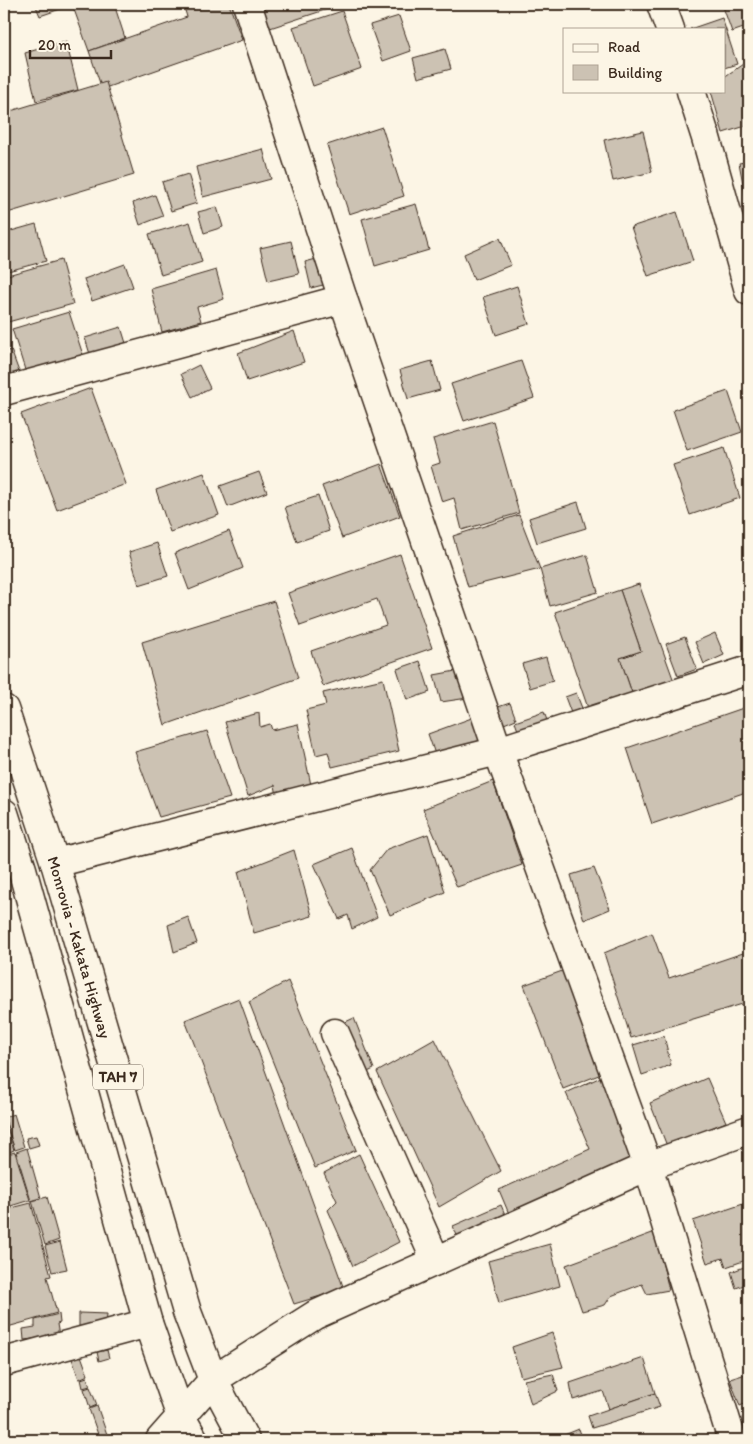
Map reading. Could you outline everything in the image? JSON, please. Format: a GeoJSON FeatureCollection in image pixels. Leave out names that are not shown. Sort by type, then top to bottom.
{"type":"FeatureCollection","features":[{"type":"Feature","properties":{"kind":"main road"},"geometry":{"type":"LineString","coordinates":[[247,4],[343,299],[498,750],[648,1166],[732,1440]]}},
{"type":"Feature","properties":{"kind":"main road"},"geometry":{"type":"LineString","coordinates":[[661,4],[670,28]]}},
{"type":"Feature","properties":{"kind":"main road"},"geometry":{"type":"LineString","coordinates":[[691,92],[749,292]]}},
{"type":"Feature","properties":{"kind":"main road"},"geometry":{"type":"LineString","coordinates":[[4,391],[343,299]]}},
{"type":"Feature","properties":{"kind":"main road"},"geometry":{"type":"LineString","coordinates":[[55,863],[498,750],[749,670]]}},
{"type":"Feature","properties":{"kind":"main road","name":"Monrovia - Kakata Highway"},"geometry":{"type":"LineString","coordinates":[[4,708],[55,863],[187,1312],[213,1380],[245,1440]]}},
{"type":"Feature","properties":{"kind":"main road","name":"Monrovia - Kakata Highway"},"geometry":{"type":"LineString","coordinates":[[4,813],[22,869],[148,1323],[180,1417],[194,1440]]}},
{"type":"Feature","properties":{"kind":"main road"},"geometry":{"type":"LineString","coordinates":[[335,1033],[436,1261]]}},
{"type":"Feature","properties":{"kind":"main road"},"geometry":{"type":"LineString","coordinates":[[160,1440],[213,1380],[315,1315],[648,1166],[749,1130]]}},
{"type":"Feature","properties":{"kind":"main road"},"geometry":{"type":"LineString","coordinates":[[4,1362],[148,1323]]}},
{"type":"Feature","properties":{"kind":"building"},"geometry":{"type":"Polygon","coordinates":[[[35,4],[65,4],[66,7],[40,16],[35,4]]]}},
{"type":"Feature","properties":{"kind":"building"},"geometry":{"type":"Polygon","coordinates":[[[72,4],[114,4],[125,38],[89,51],[72,4]]]}},
{"type":"Feature","properties":{"kind":"building"},"geometry":{"type":"Polygon","coordinates":[[[183,4],[229,4],[242,40],[102,89],[89,51],[187,17],[183,4]]]}},
{"type":"Feature","properties":{"kind":"building"},"geometry":{"type":"Polygon","coordinates":[[[259,4],[343,4],[267,29],[259,4]]]}},
{"type":"Feature","properties":{"kind":"building"},"geometry":{"type":"Polygon","coordinates":[[[722,4],[749,4],[749,26],[732,32],[722,4]]]}},
{"type":"Feature","properties":{"kind":"building"},"geometry":{"type":"Polygon","coordinates":[[[342,11],[362,69],[313,86],[293,27],[342,11]]]}},
{"type":"Feature","properties":{"kind":"building"},"geometry":{"type":"Polygon","coordinates":[[[399,16],[411,51],[383,61],[370,25],[399,16]]]}},
{"type":"Feature","properties":{"kind":"building"},"geometry":{"type":"Polygon","coordinates":[[[722,18],[725,28],[693,28],[722,18]]]}},
{"type":"Feature","properties":{"kind":"building"},"geometry":{"type":"Polygon","coordinates":[[[726,30],[737,64],[726,67],[726,30]]]}},
{"type":"Feature","properties":{"kind":"building"},"geometry":{"type":"Polygon","coordinates":[[[66,41],[78,90],[36,101],[25,53],[66,41]]]}},
{"type":"Feature","properties":{"kind":"building"},"geometry":{"type":"Polygon","coordinates":[[[445,49],[451,69],[418,78],[413,58],[445,49]]]}},
{"type":"Feature","properties":{"kind":"building"},"geometry":{"type":"Polygon","coordinates":[[[749,60],[749,125],[723,133],[711,92],[726,92],[726,76],[749,60]]]}},
{"type":"Feature","properties":{"kind":"building"},"geometry":{"type":"Polygon","coordinates":[[[106,82],[134,175],[4,214],[4,113],[106,82]]]}},
{"type":"Feature","properties":{"kind":"building"},"geometry":{"type":"Polygon","coordinates":[[[382,127],[404,196],[349,214],[327,145],[382,127]]]}},
{"type":"Feature","properties":{"kind":"building"},"geometry":{"type":"Polygon","coordinates":[[[643,131],[652,172],[613,181],[604,140],[643,131]]]}},
{"type":"Feature","properties":{"kind":"building"},"geometry":{"type":"Polygon","coordinates":[[[263,149],[271,179],[203,197],[196,167],[263,149]]]}},
{"type":"Feature","properties":{"kind":"building"},"geometry":{"type":"Polygon","coordinates":[[[749,161],[749,204],[747,204],[739,163],[749,161]]]}},
{"type":"Feature","properties":{"kind":"building"},"geometry":{"type":"Polygon","coordinates":[[[188,174],[197,203],[171,211],[162,182],[188,174]]]}},
{"type":"Feature","properties":{"kind":"building"},"geometry":{"type":"Polygon","coordinates":[[[155,195],[163,216],[140,225],[133,203],[155,195]]]}},
{"type":"Feature","properties":{"kind":"building"},"geometry":{"type":"Polygon","coordinates":[[[416,204],[429,250],[375,266],[362,219],[416,204]]]}},
{"type":"Feature","properties":{"kind":"building"},"geometry":{"type":"Polygon","coordinates":[[[217,207],[223,227],[204,233],[198,212],[217,207]]]}},
{"type":"Feature","properties":{"kind":"building"},"geometry":{"type":"Polygon","coordinates":[[[677,212],[693,261],[648,276],[631,227],[677,212]]]}},
{"type":"Feature","properties":{"kind":"building"},"geometry":{"type":"Polygon","coordinates":[[[190,222],[202,262],[161,275],[149,234],[190,222]]]}},
{"type":"Feature","properties":{"kind":"building"},"geometry":{"type":"Polygon","coordinates":[[[36,224],[46,261],[4,272],[4,233],[36,224]]]}},
{"type":"Feature","properties":{"kind":"building"},"geometry":{"type":"Polygon","coordinates":[[[500,238],[511,265],[474,280],[464,254],[500,238]]]}},
{"type":"Feature","properties":{"kind":"building"},"geometry":{"type":"Polygon","coordinates":[[[291,241],[299,274],[268,281],[260,248],[291,241]]]}},
{"type":"Feature","properties":{"kind":"building"},"geometry":{"type":"Polygon","coordinates":[[[320,258],[327,284],[311,288],[305,262],[320,258]]]}},
{"type":"Feature","properties":{"kind":"building"},"geometry":{"type":"Polygon","coordinates":[[[61,260],[73,304],[8,322],[4,305],[4,276],[61,260]]]}},
{"type":"Feature","properties":{"kind":"building"},"geometry":{"type":"Polygon","coordinates":[[[125,264],[133,287],[92,301],[84,279],[125,264]]]}},
{"type":"Feature","properties":{"kind":"building"},"geometry":{"type":"Polygon","coordinates":[[[216,270],[224,299],[197,307],[201,321],[162,332],[151,289],[216,270]]]}},
{"type":"Feature","properties":{"kind":"building"},"geometry":{"type":"Polygon","coordinates":[[[517,286],[529,324],[496,335],[483,297],[517,286]]]}},
{"type":"Feature","properties":{"kind":"building"},"geometry":{"type":"Polygon","coordinates":[[[69,312],[83,355],[26,373],[12,329],[69,312]]]}},
{"type":"Feature","properties":{"kind":"building"},"geometry":{"type":"Polygon","coordinates":[[[121,327],[129,353],[93,364],[85,338],[121,327]]]}},
{"type":"Feature","properties":{"kind":"building"},"geometry":{"type":"Polygon","coordinates":[[[294,331],[304,362],[247,381],[238,353],[294,331]]]}},
{"type":"Feature","properties":{"kind":"building"},"geometry":{"type":"Polygon","coordinates":[[[11,350],[22,380],[4,387],[4,352],[11,350]]]}},
{"type":"Feature","properties":{"kind":"building"},"geometry":{"type":"Polygon","coordinates":[[[432,361],[440,390],[408,399],[400,370],[432,361]]]}},
{"type":"Feature","properties":{"kind":"building"},"geometry":{"type":"Polygon","coordinates":[[[521,361],[534,398],[464,421],[451,384],[521,361]]]}},
{"type":"Feature","properties":{"kind":"building"},"geometry":{"type":"Polygon","coordinates":[[[199,365],[210,388],[192,397],[181,374],[199,365]]]}},
{"type":"Feature","properties":{"kind":"building"},"geometry":{"type":"Polygon","coordinates":[[[91,388],[126,484],[57,510],[21,414],[91,388]]]}},
{"type":"Feature","properties":{"kind":"building"},"geometry":{"type":"Polygon","coordinates":[[[728,391],[742,432],[687,451],[673,410],[728,391]]]}},
{"type":"Feature","properties":{"kind":"building"},"geometry":{"type":"Polygon","coordinates":[[[493,421],[519,513],[462,530],[454,498],[442,502],[431,466],[440,463],[433,439],[493,421]]]}},
{"type":"Feature","properties":{"kind":"building"},"geometry":{"type":"Polygon","coordinates":[[[724,448],[740,498],[690,515],[673,465],[724,448]]]}},
{"type":"Feature","properties":{"kind":"building"},"geometry":{"type":"Polygon","coordinates":[[[381,464],[400,516],[342,538],[322,486],[381,464]]]}},
{"type":"Feature","properties":{"kind":"building"},"geometry":{"type":"Polygon","coordinates":[[[259,472],[267,492],[228,507],[220,486],[259,472]]]}},
{"type":"Feature","properties":{"kind":"building"},"geometry":{"type":"Polygon","coordinates":[[[204,473],[219,515],[170,532],[156,490],[204,473]]]}},
{"type":"Feature","properties":{"kind":"building"},"geometry":{"type":"Polygon","coordinates":[[[318,496],[329,531],[297,542],[285,507],[318,496]]]}},
{"type":"Feature","properties":{"kind":"building"},"geometry":{"type":"Polygon","coordinates":[[[578,502],[586,528],[537,543],[529,518],[578,502]]]}},
{"type":"Feature","properties":{"kind":"building"},"geometry":{"type":"Polygon","coordinates":[[[519,515],[540,569],[468,587],[453,536],[519,515]]]}},
{"type":"Feature","properties":{"kind":"building"},"geometry":{"type":"Polygon","coordinates":[[[229,531],[243,568],[189,590],[175,553],[229,531]]]}},
{"type":"Feature","properties":{"kind":"building"},"geometry":{"type":"Polygon","coordinates":[[[157,543],[168,576],[139,585],[129,552],[157,543]]]}},
{"type":"Feature","properties":{"kind":"building"},"geometry":{"type":"Polygon","coordinates":[[[400,554],[432,648],[323,686],[311,651],[386,625],[377,599],[300,626],[288,593],[400,554]]]}},
{"type":"Feature","properties":{"kind":"building"},"geometry":{"type":"Polygon","coordinates":[[[587,555],[598,592],[550,606],[540,569],[587,555]]]}},
{"type":"Feature","properties":{"kind":"building"},"geometry":{"type":"Polygon","coordinates":[[[639,584],[675,684],[633,696],[620,658],[641,651],[620,590],[639,584]]]}},
{"type":"Feature","properties":{"kind":"building"},"geometry":{"type":"Polygon","coordinates":[[[620,590],[641,651],[620,658],[633,696],[589,711],[555,612],[620,590]]]}},
{"type":"Feature","properties":{"kind":"building"},"geometry":{"type":"Polygon","coordinates":[[[274,601],[298,678],[165,725],[142,642],[274,601]]]}},
{"type":"Feature","properties":{"kind":"building"},"geometry":{"type":"Polygon","coordinates":[[[715,633],[724,655],[704,664],[695,642],[715,633]]]}},
{"type":"Feature","properties":{"kind":"building"},"geometry":{"type":"Polygon","coordinates":[[[685,637],[697,669],[678,676],[666,644],[685,637]]]}},
{"type":"Feature","properties":{"kind":"building"},"geometry":{"type":"Polygon","coordinates":[[[546,657],[553,681],[530,688],[522,664],[546,657]]]}},
{"type":"Feature","properties":{"kind":"building"},"geometry":{"type":"Polygon","coordinates":[[[420,661],[430,692],[407,700],[397,669],[420,661]]]}},
{"type":"Feature","properties":{"kind":"building"},"geometry":{"type":"Polygon","coordinates":[[[461,670],[468,698],[441,702],[434,675],[461,670]]]}},
{"type":"Feature","properties":{"kind":"building"},"geometry":{"type":"Polygon","coordinates":[[[383,679],[399,751],[332,767],[328,752],[316,755],[306,710],[326,705],[323,693],[383,679]]]}},
{"type":"Feature","properties":{"kind":"building"},"geometry":{"type":"Polygon","coordinates":[[[576,693],[582,708],[571,713],[565,697],[576,693]]]}},
{"type":"Feature","properties":{"kind":"building"},"geometry":{"type":"Polygon","coordinates":[[[510,703],[516,719],[504,724],[498,707],[510,703]]]}},
{"type":"Feature","properties":{"kind":"building"},"geometry":{"type":"Polygon","coordinates":[[[749,706],[749,791],[652,824],[627,748],[749,706]]]}},
{"type":"Feature","properties":{"kind":"building"},"geometry":{"type":"Polygon","coordinates":[[[544,712],[549,726],[520,736],[515,722],[544,712]]]}},
{"type":"Feature","properties":{"kind":"building"},"geometry":{"type":"Polygon","coordinates":[[[259,713],[260,727],[270,724],[272,730],[298,724],[311,785],[277,796],[275,785],[248,796],[225,722],[259,713]]]}},
{"type":"Feature","properties":{"kind":"building"},"geometry":{"type":"Polygon","coordinates":[[[477,716],[485,740],[436,757],[428,734],[477,716]]]}},
{"type":"Feature","properties":{"kind":"building"},"geometry":{"type":"Polygon","coordinates":[[[207,731],[230,798],[159,817],[135,752],[207,731]]]}},
{"type":"Feature","properties":{"kind":"building"},"geometry":{"type":"Polygon","coordinates":[[[493,781],[522,865],[457,887],[423,809],[493,781]]]}},
{"type":"Feature","properties":{"kind":"building"},"geometry":{"type":"Polygon","coordinates":[[[428,834],[445,892],[390,915],[370,870],[387,849],[428,834]]]}},
{"type":"Feature","properties":{"kind":"building"},"geometry":{"type":"Polygon","coordinates":[[[352,848],[377,917],[352,929],[348,915],[339,919],[314,864],[352,848]]]}},
{"type":"Feature","properties":{"kind":"building"},"geometry":{"type":"Polygon","coordinates":[[[294,850],[312,916],[254,933],[238,872],[294,850]]]}},
{"type":"Feature","properties":{"kind":"building"},"geometry":{"type":"Polygon","coordinates":[[[594,868],[610,909],[584,920],[571,875],[594,868]]]}},
{"type":"Feature","properties":{"kind":"building"},"geometry":{"type":"Polygon","coordinates":[[[188,917],[197,943],[174,952],[168,925],[188,917]]]}},
{"type":"Feature","properties":{"kind":"building"},"geometry":{"type":"Polygon","coordinates":[[[652,933],[669,978],[749,951],[749,1002],[631,1038],[604,953],[652,933]]]}},
{"type":"Feature","properties":{"kind":"building"},"geometry":{"type":"Polygon","coordinates":[[[565,970],[604,1073],[563,1089],[524,985],[565,970]]]}},
{"type":"Feature","properties":{"kind":"building"},"geometry":{"type":"Polygon","coordinates":[[[288,981],[356,1150],[315,1168],[249,1002],[288,981]]]}},
{"type":"Feature","properties":{"kind":"building"},"geometry":{"type":"Polygon","coordinates":[[[239,998],[344,1289],[294,1304],[185,1020],[239,998]]]}},
{"type":"Feature","properties":{"kind":"building"},"geometry":{"type":"Polygon","coordinates":[[[354,1018],[374,1069],[359,1076],[339,1025],[354,1018]]]}},
{"type":"Feature","properties":{"kind":"building"},"geometry":{"type":"Polygon","coordinates":[[[664,1036],[671,1065],[642,1075],[633,1045],[664,1036]]]}},
{"type":"Feature","properties":{"kind":"building"},"geometry":{"type":"Polygon","coordinates":[[[435,1039],[501,1171],[439,1207],[377,1072],[435,1039]]]}},
{"type":"Feature","properties":{"kind":"building"},"geometry":{"type":"Polygon","coordinates":[[[603,1076],[641,1163],[512,1221],[499,1190],[590,1149],[566,1093],[603,1076]]]}},
{"type":"Feature","properties":{"kind":"building"},"geometry":{"type":"Polygon","coordinates":[[[707,1078],[726,1122],[667,1146],[650,1103],[707,1078]]]}},
{"type":"Feature","properties":{"kind":"building"},"geometry":{"type":"Polygon","coordinates":[[[14,1114],[24,1147],[15,1150],[4,1117],[14,1114]]]}},
{"type":"Feature","properties":{"kind":"building"},"geometry":{"type":"Polygon","coordinates":[[[4,1117],[14,1150],[4,1154],[4,1117]]]}},
{"type":"Feature","properties":{"kind":"building"},"geometry":{"type":"Polygon","coordinates":[[[36,1136],[39,1145],[29,1148],[26,1138],[36,1136]]]}},
{"type":"Feature","properties":{"kind":"building"},"geometry":{"type":"Polygon","coordinates":[[[27,1148],[41,1198],[31,1201],[16,1152],[27,1148]]]}},
{"type":"Feature","properties":{"kind":"building"},"geometry":{"type":"Polygon","coordinates":[[[15,1152],[30,1200],[4,1208],[4,1155],[15,1152]]]}},
{"type":"Feature","properties":{"kind":"building"},"geometry":{"type":"Polygon","coordinates":[[[359,1154],[399,1242],[353,1266],[328,1210],[337,1201],[324,1173],[359,1154]]]}},
{"type":"Feature","properties":{"kind":"building"},"geometry":{"type":"Polygon","coordinates":[[[47,1197],[59,1240],[45,1245],[32,1201],[47,1197]]]}},
{"type":"Feature","properties":{"kind":"building"},"geometry":{"type":"Polygon","coordinates":[[[749,1202],[749,1259],[726,1267],[723,1258],[707,1263],[693,1221],[749,1202]]]}},
{"type":"Feature","properties":{"kind":"building"},"geometry":{"type":"Polygon","coordinates":[[[31,1203],[51,1276],[47,1277],[57,1313],[4,1328],[4,1210],[31,1203]]]}},
{"type":"Feature","properties":{"kind":"building"},"geometry":{"type":"Polygon","coordinates":[[[501,1205],[509,1224],[461,1245],[453,1226],[501,1205]]]}},
{"type":"Feature","properties":{"kind":"building"},"geometry":{"type":"Polygon","coordinates":[[[655,1232],[669,1290],[647,1294],[642,1284],[611,1296],[605,1305],[582,1311],[566,1265],[655,1232]]]}},
{"type":"Feature","properties":{"kind":"building"},"geometry":{"type":"Polygon","coordinates":[[[60,1242],[67,1269],[52,1272],[45,1246],[60,1242]]]}},
{"type":"Feature","properties":{"kind":"building"},"geometry":{"type":"Polygon","coordinates":[[[550,1244],[560,1286],[499,1303],[488,1261],[550,1244]]]}},
{"type":"Feature","properties":{"kind":"building"},"geometry":{"type":"Polygon","coordinates":[[[749,1265],[748,1297],[744,1285],[736,1288],[731,1272],[749,1265]]]}},
{"type":"Feature","properties":{"kind":"building"},"geometry":{"type":"Polygon","coordinates":[[[79,1313],[107,1314],[106,1328],[79,1328],[79,1313]]]}},
{"type":"Feature","properties":{"kind":"building"},"geometry":{"type":"Polygon","coordinates":[[[59,1314],[60,1323],[57,1324],[59,1336],[24,1340],[23,1329],[35,1327],[35,1320],[59,1314]]]}},
{"type":"Feature","properties":{"kind":"building"},"geometry":{"type":"Polygon","coordinates":[[[552,1333],[563,1367],[521,1377],[512,1347],[552,1333]]]}},
{"type":"Feature","properties":{"kind":"building"},"geometry":{"type":"Polygon","coordinates":[[[79,1350],[88,1375],[79,1379],[70,1353],[79,1350]]]}},
{"type":"Feature","properties":{"kind":"building"},"geometry":{"type":"Polygon","coordinates":[[[107,1350],[109,1358],[99,1361],[97,1352],[107,1350]]]}},
{"type":"Feature","properties":{"kind":"building"},"geometry":{"type":"Polygon","coordinates":[[[644,1358],[655,1393],[609,1409],[603,1391],[573,1400],[570,1383],[644,1358]]]}},
{"type":"Feature","properties":{"kind":"building"},"geometry":{"type":"Polygon","coordinates":[[[749,1373],[749,1402],[740,1406],[730,1379],[749,1373]]]}},
{"type":"Feature","properties":{"kind":"building"},"geometry":{"type":"Polygon","coordinates":[[[553,1374],[558,1391],[531,1404],[524,1380],[553,1374]]]}},
{"type":"Feature","properties":{"kind":"building"},"geometry":{"type":"Polygon","coordinates":[[[87,1377],[90,1386],[83,1388],[81,1379],[87,1377]]]}},
{"type":"Feature","properties":{"kind":"building"},"geometry":{"type":"Polygon","coordinates":[[[90,1387],[97,1405],[90,1408],[84,1389],[90,1387]]]}},
{"type":"Feature","properties":{"kind":"building"},"geometry":{"type":"Polygon","coordinates":[[[655,1393],[660,1407],[592,1428],[588,1416],[655,1393]]]}},
{"type":"Feature","properties":{"kind":"building"},"geometry":{"type":"Polygon","coordinates":[[[97,1406],[109,1440],[100,1440],[89,1409],[97,1406]]]}},
{"type":"Feature","properties":{"kind":"building"},"geometry":{"type":"Polygon","coordinates":[[[579,1429],[583,1440],[552,1440],[579,1429]]]}}]}
